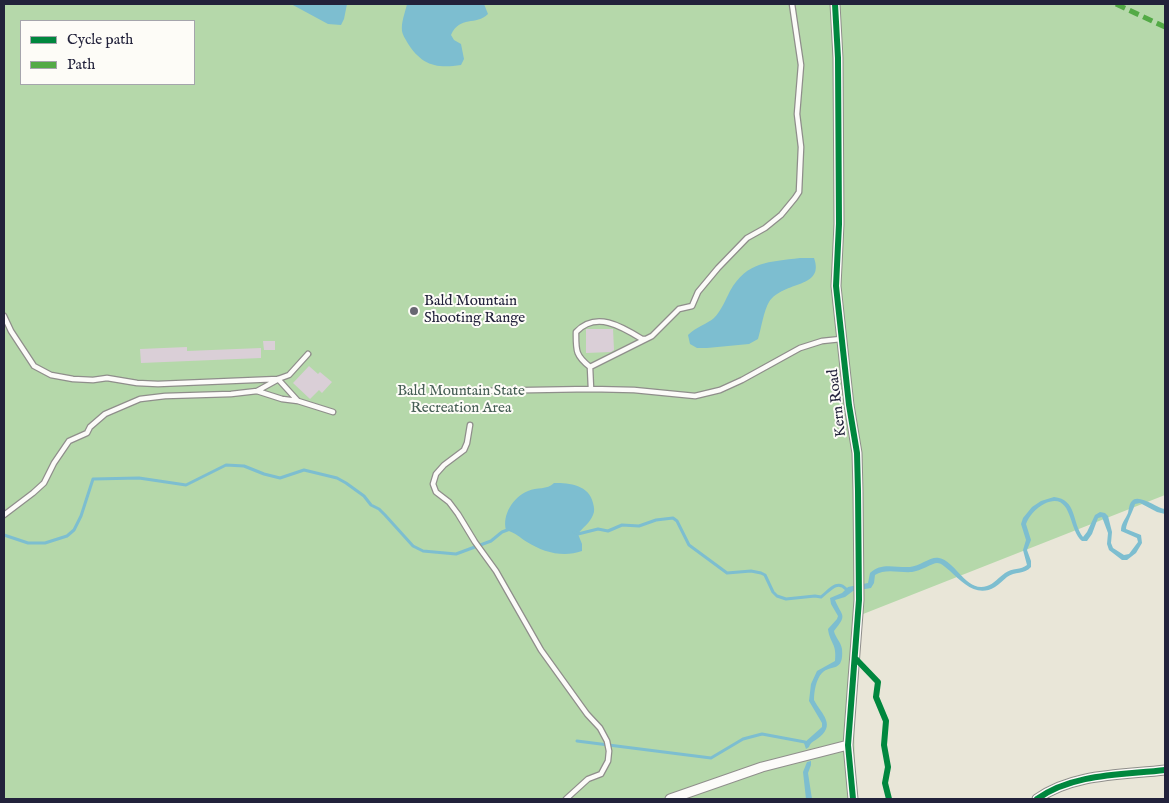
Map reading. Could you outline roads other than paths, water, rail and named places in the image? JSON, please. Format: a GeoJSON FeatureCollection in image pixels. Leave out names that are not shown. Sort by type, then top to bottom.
{"type":"FeatureCollection","features":[{"type":"Feature","properties":{"kind":"street","name":"Kern Road"},"geometry":{"type":"LineString","coordinates":[[835,4],[838,58],[839,224],[836,286],[849,405],[857,452],[859,600],[848,745],[853,799]]}},
{"type":"Feature","properties":{"kind":"street"},"geometry":{"type":"LineString","coordinates":[[670,799],[762,767],[848,745]]}},
{"type":"Feature","properties":{"kind":"street"},"geometry":{"type":"LineString","coordinates":[[1037,799],[1046,792],[1065,784],[1087,779],[1165,770]]}},
{"type":"Feature","properties":{"kind":"lane"},"geometry":{"type":"LineString","coordinates":[[590,367],[652,336],[679,309],[692,306],[704,284],[737,248],[781,215],[796,198],[799,192],[801,147],[798,106],[801,65],[792,4]]}},
{"type":"Feature","properties":{"kind":"lane"},"geometry":{"type":"LineString","coordinates":[[4,316],[11,331],[34,366],[51,375],[73,379],[93,380],[107,378],[158,384],[278,379]]}},
{"type":"Feature","properties":{"kind":"lane"},"geometry":{"type":"LineString","coordinates":[[591,388],[590,367],[580,359],[576,350],[576,332],[582,325],[590,322],[605,322],[621,326],[642,339],[646,339]]}},
{"type":"Feature","properties":{"kind":"lane"},"geometry":{"type":"LineString","coordinates":[[475,391],[591,388],[695,396],[720,390],[742,380],[800,348],[822,341],[843,338]]}},
{"type":"Feature","properties":{"kind":"lane"},"geometry":{"type":"LineString","coordinates":[[4,514],[44,483],[54,463],[70,441],[86,433],[105,414],[140,399],[256,391],[289,375],[308,354]]}},
{"type":"Feature","properties":{"kind":"lane"},"geometry":{"type":"LineString","coordinates":[[278,379],[298,401]]}},
{"type":"Feature","properties":{"kind":"lane"},"geometry":{"type":"LineString","coordinates":[[256,391],[282,400],[298,401],[333,412]]}},
{"type":"Feature","properties":{"kind":"lane"},"geometry":{"type":"LineString","coordinates":[[470,426],[464,450],[444,465],[436,474],[433,484],[436,492],[458,514],[475,542],[496,570],[541,650],[587,714],[600,728],[607,741],[608,761],[601,774],[588,779],[566,799]]}},
{"type":"Feature","properties":{"kind":"water"},"geometry":{"type":"Polygon","coordinates":[[[291,4],[347,4],[341,25],[328,24],[291,4]]]}},
{"type":"Feature","properties":{"kind":"water"},"geometry":{"type":"Polygon","coordinates":[[[407,4],[484,4],[488,14],[478,20],[459,25],[451,35],[454,40],[461,44],[464,59],[461,65],[437,66],[418,56],[403,36],[402,24],[407,4]]]}},
{"type":"Feature","properties":{"kind":"water"},"geometry":{"type":"Polygon","coordinates":[[[814,258],[816,268],[814,275],[809,280],[784,290],[769,302],[758,339],[749,344],[707,348],[697,348],[690,344],[688,335],[714,318],[737,281],[751,268],[769,262],[814,258]]]}},
{"type":"Feature","properties":{"kind":"water"},"geometry":{"type":"Polygon","coordinates":[[[554,483],[578,486],[591,497],[594,514],[578,534],[582,544],[582,551],[568,554],[553,553],[533,546],[506,530],[507,513],[513,502],[528,491],[548,487],[554,483]]]}},
{"type":"Feature","properties":{"kind":"water"},"geometry":{"type":"Polygon","coordinates":[[[1054,497],[1067,502],[1083,537],[1095,515],[1100,512],[1105,513],[1108,516],[1112,532],[1111,543],[1113,548],[1124,555],[1129,554],[1138,542],[1137,538],[1121,531],[1132,501],[1139,499],[1148,502],[1165,509],[1165,514],[1140,503],[1135,504],[1126,529],[1141,535],[1142,543],[1136,553],[1127,560],[1122,560],[1109,550],[1107,544],[1108,533],[1102,517],[1098,518],[1087,541],[1082,541],[1074,529],[1065,507],[1060,502],[1053,501],[1038,508],[1026,524],[1031,540],[1027,550],[1031,567],[1025,571],[1010,575],[995,587],[982,591],[971,588],[944,566],[937,563],[912,572],[888,571],[879,573],[875,575],[871,588],[853,591],[845,597],[835,600],[842,616],[834,631],[842,649],[842,657],[839,665],[822,673],[817,682],[814,700],[824,715],[827,724],[823,734],[806,749],[804,743],[822,727],[822,723],[809,701],[811,684],[817,671],[835,661],[835,651],[828,629],[838,616],[831,604],[830,598],[842,593],[848,587],[868,583],[870,573],[879,568],[889,566],[910,567],[936,558],[945,560],[973,585],[980,587],[990,585],[1008,571],[1027,565],[1023,550],[1026,540],[1021,524],[1023,518],[1032,507],[1041,501],[1054,497]]]}},
{"type":"Feature","properties":{"kind":"water"},"geometry":{"type":"Polygon","coordinates":[[[811,761],[808,773],[812,799],[806,799],[803,772],[807,762],[811,761]]]}},
{"type":"Feature","properties":{"kind":"waterway"},"geometry":{"type":"LineString","coordinates":[[4,535],[28,543],[45,543],[67,536],[74,530],[81,516],[93,479],[139,478],[186,485],[226,465],[244,466],[280,478],[304,470],[337,478],[364,496],[371,505],[385,515],[413,546],[423,551],[456,554],[491,541],[502,532],[510,529]]}},
{"type":"Feature","properties":{"kind":"waterway"},"geometry":{"type":"LineString","coordinates":[[574,532],[578,534],[598,529],[608,531],[622,525],[639,526],[656,520],[673,518],[677,521],[689,545],[727,573],[751,571],[765,575],[777,596],[786,599],[821,597],[830,589],[839,585],[846,589]]}},
{"type":"Feature","properties":{"kind":"waterway"},"geometry":{"type":"LineString","coordinates":[[577,741],[711,758],[743,739],[762,734],[805,742]]}},
{"type":"Feature","properties":{"kind":"place","name":"Bald Mountain Shooting Range"},"geometry":{"type":"Point","coordinates":[414,311]}},
{"type":"Feature","properties":{"kind":"park label","name":"Bald Mountain State Recreation Area"},"geometry":{"type":"Point","coordinates":[461,400]}}]}
